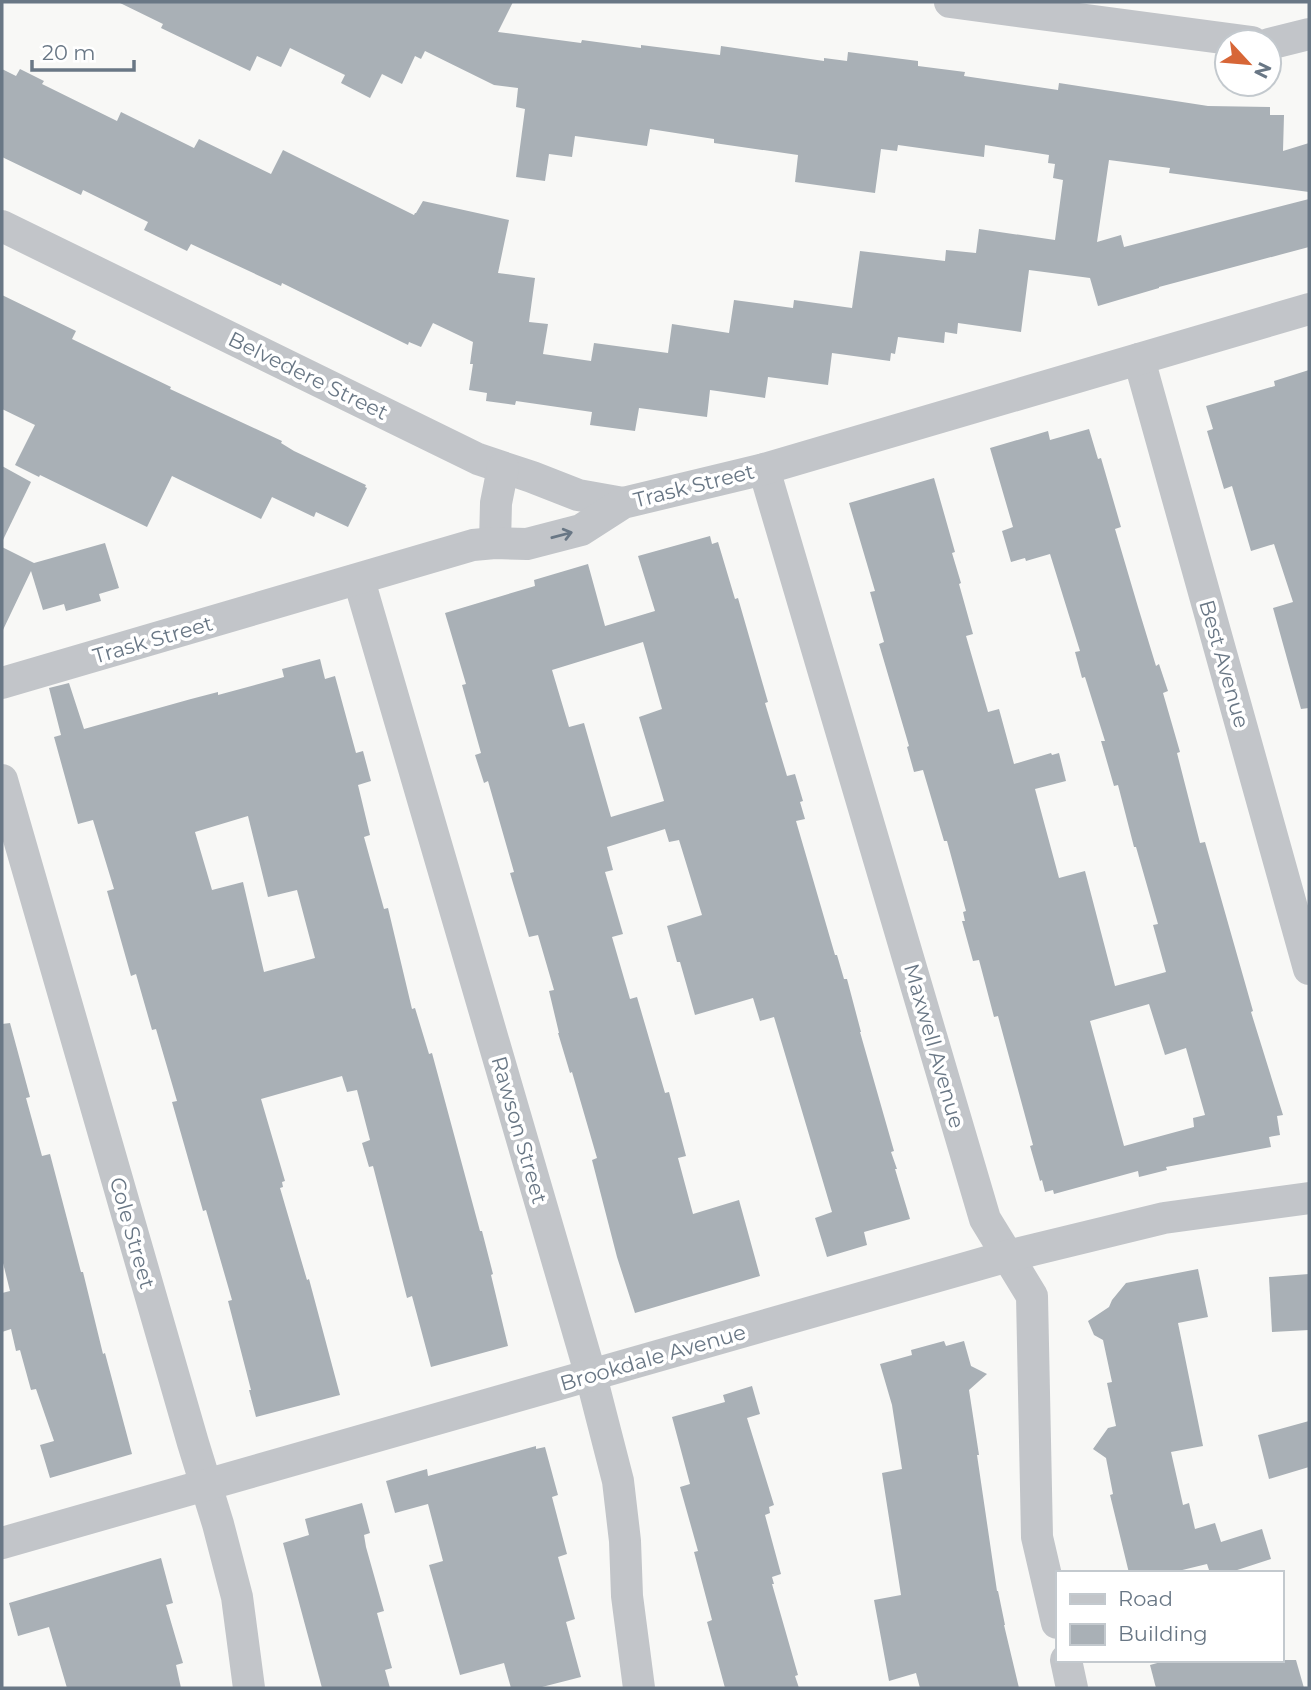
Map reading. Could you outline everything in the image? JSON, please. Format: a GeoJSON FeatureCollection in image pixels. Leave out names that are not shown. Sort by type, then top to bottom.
{"type":"FeatureCollection","features":[{"type":"Feature","properties":{"kind":"street"},"geometry":{"type":"LineString","coordinates":[[950,2],[1213,37]]}},
{"type":"Feature","properties":{"kind":"street"},"geometry":{"type":"LineString","coordinates":[[1283,40],[1309,34]]}},
{"type":"Feature","properties":{"kind":"street","name":"Belvedere Street"},"geometry":{"type":"LineString","coordinates":[[2,226],[478,459],[578,495],[623,503]]}},
{"type":"Feature","properties":{"kind":"street","name":"Trask Street"},"geometry":{"type":"LineString","coordinates":[[2,684],[473,545],[527,544],[581,530],[623,503],[764,469],[1309,309]]}},
{"type":"Feature","properties":{"kind":"street","name":"Best Avenue"},"geometry":{"type":"LineString","coordinates":[[1139,359],[1309,969]]}},
{"type":"Feature","properties":{"kind":"street"},"geometry":{"type":"LineString","coordinates":[[495,543],[496,503],[503,468]]}},
{"type":"Feature","properties":{"kind":"street","name":"Maxwell Avenue"},"geometry":{"type":"LineString","coordinates":[[764,469],[985,1219],[1032,1296],[1037,1537],[1056,1619]]}},
{"type":"Feature","properties":{"kind":"street","name":"Rawson Street"},"geometry":{"type":"LineString","coordinates":[[359,580],[591,1376],[618,1481],[625,1541],[627,1596],[639,1688]]}},
{"type":"Feature","properties":{"kind":"street","name":"Cole Street"},"geometry":{"type":"LineString","coordinates":[[2,780],[218,1524],[237,1597],[249,1688]]}},
{"type":"Feature","properties":{"kind":"street","name":"Brookdale Avenue"},"geometry":{"type":"LineString","coordinates":[[2,1543],[1007,1256],[1164,1218],[1309,1198]]}},
{"type":"Feature","properties":{"kind":"street"},"geometry":{"type":"LineString","coordinates":[[1066,1662],[1072,1688]]}},
{"type":"Feature","properties":{"kind":"building"},"geometry":{"type":"Polygon","coordinates":[[[118,2],[513,2],[498,32],[581,43],[582,40],[641,48],[641,45],[720,55],[721,46],[824,61],[824,58],[847,61],[848,52],[918,61],[918,66],[965,72],[964,76],[1058,90],[1059,83],[1208,106],[1270,107],[1270,115],[1284,115],[1283,151],[1309,143],[1309,192],[1169,173],[1170,168],[1109,160],[1097,242],[1121,235],[1124,247],[1309,199],[1309,247],[1098,306],[1090,278],[1029,270],[1021,332],[958,323],[957,334],[945,332],[944,343],[898,337],[895,354],[891,353],[890,361],[832,353],[828,385],[768,377],[765,398],[710,390],[707,417],[639,408],[635,431],[590,425],[592,412],[516,401],[515,405],[486,401],[487,393],[469,390],[473,342],[433,323],[421,347],[409,342],[408,345],[282,283],[281,286],[191,244],[187,251],[144,230],[148,222],[83,190],[81,195],[2,157],[2,69],[16,76],[20,69],[44,81],[42,84],[117,121],[121,112],[194,148],[199,139],[271,174],[283,150],[414,215],[423,201],[509,220],[498,273],[535,278],[529,322],[548,324],[543,354],[591,361],[594,343],[668,353],[672,324],[729,333],[734,300],[793,308],[794,300],[852,308],[860,251],[945,261],[946,250],[976,253],[979,229],[1055,240],[1063,180],[1053,178],[1055,164],[1048,163],[1049,155],[985,145],[984,157],[898,145],[897,151],[881,149],[875,193],[795,182],[798,155],[714,143],[714,139],[650,129],[647,146],[575,136],[572,157],[549,154],[545,181],[516,177],[525,109],[516,107],[518,88],[494,85],[425,51],[421,59],[415,56],[402,84],[382,74],[370,98],[341,83],[345,75],[290,48],[281,67],[257,56],[250,71],[161,28],[163,24],[118,2]]]}},
{"type":"Feature","properties":{"kind":"building"},"geometry":{"type":"Polygon","coordinates":[[[2,295],[76,331],[72,339],[366,485],[367,488],[348,527],[316,512],[314,517],[272,497],[261,519],[172,476],[147,527],[15,465],[35,425],[2,409],[2,295]]]}},
{"type":"Feature","properties":{"kind":"building"},"geometry":{"type":"Polygon","coordinates":[[[1309,370],[1309,708],[1301,709],[1273,608],[1293,602],[1274,544],[1251,551],[1232,486],[1224,489],[1207,431],[1213,429],[1206,406],[1275,386],[1274,381],[1309,370]]]}},
{"type":"Feature","properties":{"kind":"building"},"geometry":{"type":"Polygon","coordinates":[[[1089,429],[1098,459],[1101,458],[1121,527],[1115,529],[1156,666],[1159,664],[1168,691],[1163,693],[1180,752],[1177,753],[1200,843],[1205,842],[1253,1011],[1251,1012],[1283,1115],[1277,1116],[1280,1135],[1269,1137],[1271,1147],[1166,1167],[1167,1170],[1139,1177],[1138,1171],[1054,1194],[1053,1190],[1045,1192],[1042,1180],[1040,1181],[998,1016],[994,1017],[979,960],[973,961],[962,921],[965,921],[963,912],[966,911],[947,841],[944,841],[923,770],[914,772],[879,644],[884,642],[870,592],[875,591],[849,503],[934,478],[955,552],[952,553],[973,634],[966,636],[988,712],[999,709],[1014,764],[1059,753],[1066,781],[1035,789],[1059,878],[1085,871],[1115,986],[1166,972],[1153,925],[1158,924],[1118,785],[1114,786],[1101,741],[1105,741],[1085,677],[1082,678],[1075,652],[1080,651],[1050,554],[1011,562],[1002,531],[1013,527],[990,448],[1048,431],[1050,440],[1089,429]],[[1149,1004],[1090,1021],[1124,1146],[1194,1127],[1193,1118],[1205,1115],[1186,1048],[1165,1055],[1149,1004]]]}},
{"type":"Feature","properties":{"kind":"building"},"geometry":{"type":"Polygon","coordinates":[[[2,466],[31,482],[2,542],[2,466]]]}},
{"type":"Feature","properties":{"kind":"building"},"geometry":{"type":"Polygon","coordinates":[[[710,536],[712,544],[718,542],[735,599],[738,598],[787,776],[795,774],[803,801],[800,802],[805,819],[796,821],[835,955],[844,979],[847,979],[910,1219],[864,1232],[867,1245],[827,1257],[815,1218],[832,1212],[774,1017],[760,1021],[753,998],[695,1015],[667,926],[702,915],[679,840],[669,842],[665,829],[607,847],[613,870],[605,872],[623,934],[612,937],[630,999],[637,997],[665,1093],[669,1092],[686,1156],[678,1158],[693,1214],[739,1200],[760,1276],[635,1313],[617,1257],[592,1160],[597,1158],[558,1033],[549,991],[554,990],[538,935],[529,937],[510,873],[514,872],[488,781],[484,783],[475,755],[481,753],[462,685],[466,684],[445,613],[535,586],[534,580],[588,564],[605,626],[655,611],[638,556],[710,536]],[[643,642],[552,670],[569,727],[584,723],[611,817],[664,801],[639,717],[662,709],[643,642]]]}},
{"type":"Feature","properties":{"kind":"building"},"geometry":{"type":"Polygon","coordinates":[[[105,543],[119,588],[99,594],[101,601],[66,611],[64,604],[43,610],[31,571],[2,632],[2,547],[34,563],[105,543]]]}},
{"type":"Feature","properties":{"kind":"building"},"geometry":{"type":"Polygon","coordinates":[[[320,659],[325,679],[335,676],[356,753],[363,751],[371,781],[358,785],[370,835],[364,837],[384,909],[388,908],[412,1009],[415,1008],[429,1054],[432,1053],[482,1231],[508,1346],[431,1367],[412,1296],[407,1298],[373,1166],[369,1167],[362,1143],[370,1140],[357,1090],[347,1092],[342,1076],[261,1099],[285,1181],[280,1188],[307,1280],[309,1279],[340,1395],[256,1417],[228,1301],[232,1300],[172,1102],[177,1101],[156,1029],[152,1030],[136,974],[131,976],[107,891],[114,889],[93,820],[78,824],[54,737],[61,735],[49,688],[69,683],[84,729],[191,699],[218,692],[218,695],[284,677],[282,669],[320,659]],[[248,816],[195,832],[212,890],[243,882],[264,972],[315,958],[297,890],[268,897],[248,816]]]}},
{"type":"Feature","properties":{"kind":"building"},"geometry":{"type":"Polygon","coordinates":[[[10,1023],[30,1097],[26,1098],[42,1156],[50,1154],[132,1454],[50,1478],[40,1445],[54,1441],[36,1389],[31,1390],[20,1350],[16,1351],[11,1329],[2,1332],[2,1293],[10,1291],[2,1259],[2,1024],[10,1023]]]}},
{"type":"Feature","properties":{"kind":"building"},"geometry":{"type":"Polygon","coordinates":[[[1198,1269],[1208,1317],[1178,1323],[1203,1446],[1171,1452],[1183,1505],[1189,1503],[1195,1529],[1215,1523],[1221,1542],[1262,1529],[1271,1559],[1234,1571],[1209,1571],[1207,1564],[1178,1571],[1129,1571],[1110,1495],[1113,1494],[1106,1458],[1093,1449],[1108,1428],[1116,1426],[1107,1383],[1112,1382],[1103,1340],[1094,1335],[1088,1321],[1109,1307],[1126,1283],[1198,1269]]]}},
{"type":"Feature","properties":{"kind":"building"},"geometry":{"type":"Polygon","coordinates":[[[1309,1274],[1309,1330],[1272,1332],[1269,1277],[1309,1274]]]}},
{"type":"Feature","properties":{"kind":"building"},"geometry":{"type":"Polygon","coordinates":[[[944,1341],[946,1346],[964,1341],[971,1366],[987,1374],[969,1390],[997,1591],[1019,1688],[920,1688],[916,1673],[889,1681],[874,1600],[901,1595],[882,1473],[902,1469],[892,1405],[880,1364],[912,1355],[911,1350],[944,1341]]]}},
{"type":"Feature","properties":{"kind":"building"},"geometry":{"type":"Polygon","coordinates":[[[752,1386],[760,1414],[747,1418],[774,1505],[769,1507],[770,1513],[765,1515],[781,1574],[772,1577],[772,1584],[798,1675],[795,1676],[799,1688],[725,1688],[707,1622],[712,1620],[694,1552],[698,1551],[680,1487],[690,1484],[672,1417],[725,1402],[723,1395],[752,1386]]]}},
{"type":"Feature","properties":{"kind":"building"},"geometry":{"type":"Polygon","coordinates":[[[1309,1421],[1309,1467],[1269,1479],[1258,1435],[1309,1421]]]}},
{"type":"Feature","properties":{"kind":"building"},"geometry":{"type":"Polygon","coordinates":[[[536,1446],[536,1449],[545,1447],[558,1495],[552,1497],[567,1554],[558,1557],[575,1619],[566,1622],[581,1677],[538,1688],[511,1688],[504,1663],[460,1675],[429,1565],[443,1561],[428,1504],[395,1513],[386,1481],[427,1469],[428,1476],[536,1446]]]}},
{"type":"Feature","properties":{"kind":"building"},"geometry":{"type":"Polygon","coordinates":[[[362,1503],[370,1533],[364,1535],[366,1547],[384,1611],[377,1613],[392,1668],[385,1670],[390,1688],[322,1688],[283,1543],[309,1535],[305,1519],[362,1503]]]}},
{"type":"Feature","properties":{"kind":"building"},"geometry":{"type":"Polygon","coordinates":[[[161,1558],[173,1603],[166,1605],[183,1663],[176,1665],[181,1688],[67,1688],[49,1627],[18,1636],[9,1603],[161,1558]]]}},
{"type":"Feature","properties":{"kind":"building"},"geometry":{"type":"Polygon","coordinates":[[[1296,1660],[1304,1688],[1156,1688],[1150,1665],[1161,1662],[1296,1660]]]}}]}
